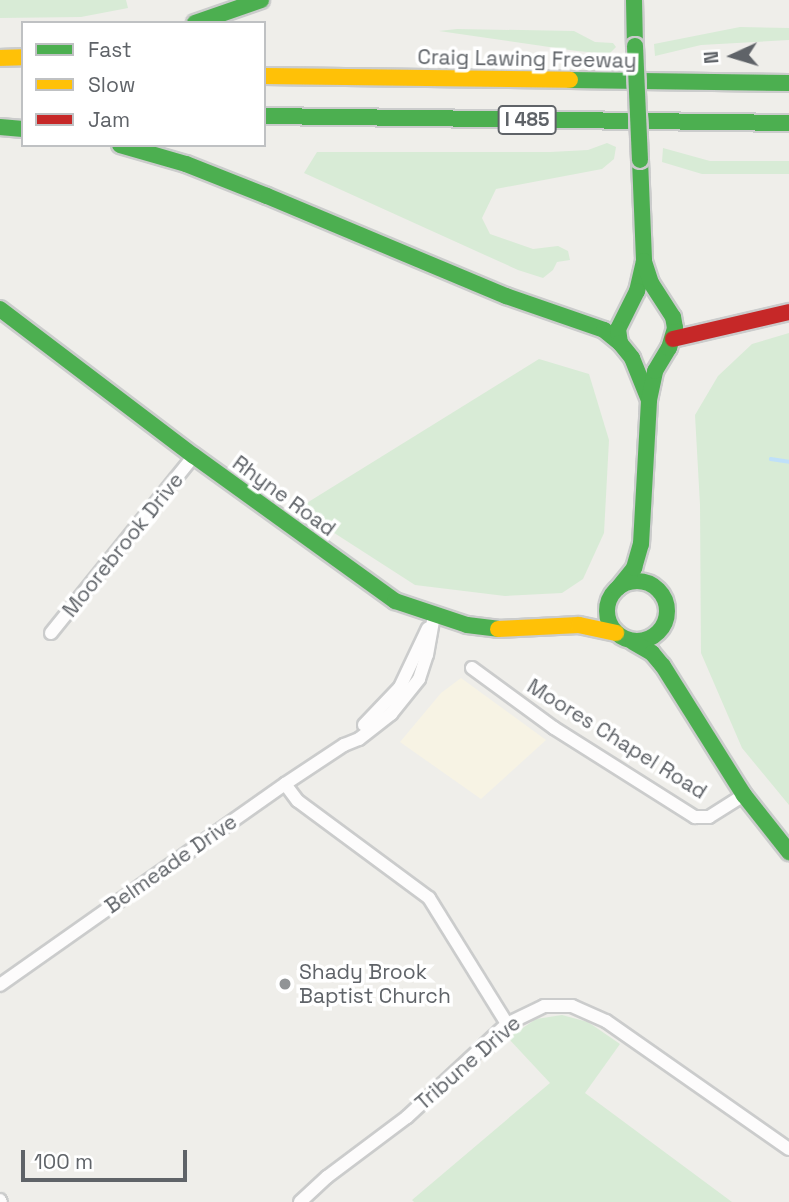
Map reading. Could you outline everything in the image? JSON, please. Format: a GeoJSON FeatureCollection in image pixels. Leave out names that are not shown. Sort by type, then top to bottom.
{"type":"FeatureCollection","features":[{"type":"Feature","properties":{"kind":"main road"},"geometry":{"type":"LineString","coordinates":[[201,21],[261,0]]}},
{"type":"Feature","properties":{"kind":"main road"},"geometry":{"type":"LineString","coordinates":[[620,343],[620,320],[637,291],[644,261],[634,0]]}},
{"type":"Feature","properties":{"kind":"main road"},"geometry":{"type":"LineString","coordinates":[[0,58],[21,57]]}},
{"type":"Feature","properties":{"kind":"main road"},"geometry":{"type":"LineString","coordinates":[[0,73],[21,73]]}},
{"type":"Feature","properties":{"kind":"main road","name":"Craig Lawing Freeway"},"geometry":{"type":"LineString","coordinates":[[266,76],[789,83]]}},
{"type":"Feature","properties":{"kind":"main road"},"geometry":{"type":"LineString","coordinates":[[0,113],[21,113]]}},
{"type":"Feature","properties":{"kind":"main road","name":"I 485"},"geometry":{"type":"LineString","coordinates":[[266,116],[789,123]]}},
{"type":"Feature","properties":{"kind":"main road"},"geometry":{"type":"LineString","coordinates":[[0,127],[21,129]]}},
{"type":"Feature","properties":{"kind":"main road"},"geometry":{"type":"LineString","coordinates":[[127,147],[186,164],[506,296],[604,330],[620,343],[632,358],[649,400]]}},
{"type":"Feature","properties":{"kind":"main road"},"geometry":{"type":"LineString","coordinates":[[579,625],[595,617],[634,568],[640,544],[649,400],[655,371],[673,340],[673,317],[652,283],[644,261]]}},
{"type":"Feature","properties":{"kind":"main road","name":"Rhyne Road"},"geometry":{"type":"LineString","coordinates":[[0,309],[194,456],[396,601],[434,617],[467,625],[501,629],[579,625],[616,633]]}},
{"type":"Feature","properties":{"kind":"main road"},"geometry":{"type":"LineString","coordinates":[[673,340],[789,312]]}},
{"type":"Feature","properties":{"kind":"main road"},"geometry":{"type":"LineString","coordinates":[[632,358],[648,360],[664,354]]}},
{"type":"Feature","properties":{"kind":"main road"},"geometry":{"type":"LineString","coordinates":[[640,544],[656,587],[667,604],[663,666]]}},
{"type":"Feature","properties":{"kind":"main road"},"geometry":{"type":"LineString","coordinates":[[656,587],[636,581],[614,592],[607,615],[616,633],[633,642],[652,638],[665,624]]}},
{"type":"Feature","properties":{"kind":"main road","name":"Moores Chapel Road"},"geometry":{"type":"LineString","coordinates":[[633,642],[652,653],[663,666],[744,795],[789,852]]}},
{"type":"Feature","properties":{"kind":"street","name":"Moorebrook Drive"},"geometry":{"type":"LineString","coordinates":[[51,633],[194,456]]}},
{"type":"Feature","properties":{"kind":"street","name":"Belmeade Drive"},"geometry":{"type":"LineString","coordinates":[[0,985],[285,784],[369,731],[408,696],[427,655],[434,617]]}},
{"type":"Feature","properties":{"kind":"street","name":"Moores Chapel Road"},"geometry":{"type":"LineString","coordinates":[[472,668],[554,728],[695,817],[709,817],[744,795]]}},
{"type":"Feature","properties":{"kind":"street"},"geometry":{"type":"LineString","coordinates":[[285,784],[299,802],[429,898],[508,1024]]}},
{"type":"Feature","properties":{"kind":"street","name":"Tribune Drive"},"geometry":{"type":"LineString","coordinates":[[300,1202],[316,1197],[327,1177],[407,1116],[508,1024],[544,1006],[572,1006],[593,1013],[789,1149]]}},
{"type":"Feature","properties":{"kind":"shaded area"},"geometry":{"type":"Polygon","coordinates":[[[461,678],[546,740],[481,799],[400,742],[441,693],[461,678]]]}},
{"type":"Feature","properties":{"kind":"green space"},"geometry":{"type":"Polygon","coordinates":[[[0,0],[126,0],[128,8],[81,17],[0,18],[0,0]]]}},
{"type":"Feature","properties":{"kind":"green space"},"geometry":{"type":"Polygon","coordinates":[[[740,27],[789,28],[789,40],[701,45],[655,56],[654,44],[740,27]]]}},
{"type":"Feature","properties":{"kind":"green space"},"geometry":{"type":"Polygon","coordinates":[[[439,31],[574,31],[595,42],[613,43],[616,47],[609,54],[439,31]]]}},
{"type":"Feature","properties":{"kind":"green space"},"geometry":{"type":"Polygon","coordinates":[[[607,143],[616,147],[614,159],[602,169],[496,189],[482,218],[490,234],[533,249],[558,246],[568,251],[570,260],[557,262],[553,270],[543,278],[518,270],[304,173],[317,152],[550,152],[588,150],[607,143]]]}},
{"type":"Feature","properties":{"kind":"green space"},"geometry":{"type":"Polygon","coordinates":[[[663,148],[710,161],[789,161],[789,174],[702,174],[662,162],[663,148]]]}},
{"type":"Feature","properties":{"kind":"green space"},"geometry":{"type":"Polygon","coordinates":[[[789,333],[789,805],[742,748],[701,653],[700,505],[695,415],[718,376],[752,344],[789,333]]]}},
{"type":"Feature","properties":{"kind":"green space"},"geometry":{"type":"Polygon","coordinates":[[[539,359],[589,374],[609,440],[604,533],[583,579],[562,593],[505,596],[415,585],[297,509],[539,359]]]}},
{"type":"Feature","properties":{"kind":"green space"},"geometry":{"type":"Polygon","coordinates":[[[562,1015],[588,1022],[620,1044],[585,1093],[732,1202],[412,1200],[550,1083],[508,1038],[536,1019],[562,1015]]]}},
{"type":"Feature","properties":{"kind":"waterway"},"geometry":{"type":"LineString","coordinates":[[771,459],[789,462]]}},
{"type":"Feature","properties":{"kind":"traffic: fast"},"geometry":{"type":"LineString","coordinates":[[201,21],[261,0]]}},
{"type":"Feature","properties":{"kind":"traffic: fast"},"geometry":{"type":"LineString","coordinates":[[634,0],[635,46]]}},
{"type":"Feature","properties":{"kind":"traffic: fast"},"geometry":{"type":"LineString","coordinates":[[635,46],[640,160]]}},
{"type":"Feature","properties":{"kind":"traffic: fast"},"geometry":{"type":"LineString","coordinates":[[570,80],[789,83]]}},
{"type":"Feature","properties":{"kind":"traffic: fast"},"geometry":{"type":"LineString","coordinates":[[266,116],[789,123]]}},
{"type":"Feature","properties":{"kind":"traffic: fast"},"geometry":{"type":"LineString","coordinates":[[0,127],[21,129]]}},
{"type":"Feature","properties":{"kind":"traffic: fast"},"geometry":{"type":"LineString","coordinates":[[127,147],[186,164],[267,196],[506,296],[604,330],[620,343]]}},
{"type":"Feature","properties":{"kind":"traffic: fast"},"geometry":{"type":"LineString","coordinates":[[640,160],[644,261],[637,291],[618,329],[620,343],[632,358],[649,400]]}},
{"type":"Feature","properties":{"kind":"traffic: fast"},"geometry":{"type":"LineString","coordinates":[[618,588],[634,568],[641,544],[649,400],[655,371],[669,348],[675,328],[673,317],[651,283],[644,261]]}},
{"type":"Feature","properties":{"kind":"traffic: fast"},"geometry":{"type":"LineString","coordinates":[[0,309],[194,456],[395,601],[467,625],[498,629]]}},
{"type":"Feature","properties":{"kind":"traffic: fast"},"geometry":{"type":"LineString","coordinates":[[631,581],[643,581],[659,589],[665,599],[667,611],[665,623],[659,633],[643,641],[631,641],[615,633],[607,617],[607,605],[615,589],[631,581]]}},
{"type":"Feature","properties":{"kind":"traffic: fast"},"geometry":{"type":"LineString","coordinates":[[633,642],[652,653],[663,666],[744,795],[789,852]]}},
{"type":"Feature","properties":{"kind":"traffic: slow"},"geometry":{"type":"LineString","coordinates":[[0,58],[21,57]]}},
{"type":"Feature","properties":{"kind":"traffic: slow"},"geometry":{"type":"LineString","coordinates":[[266,76],[570,80]]}},
{"type":"Feature","properties":{"kind":"traffic: slow"},"geometry":{"type":"LineString","coordinates":[[498,629],[579,625],[616,633]]}},
{"type":"Feature","properties":{"kind":"traffic: jam"},"geometry":{"type":"LineString","coordinates":[[673,339],[789,312]]}},
{"type":"Feature","properties":{"kind":"place","name":"Shady Brook Baptist Church"},"geometry":{"type":"Point","coordinates":[285,984]}}]}
